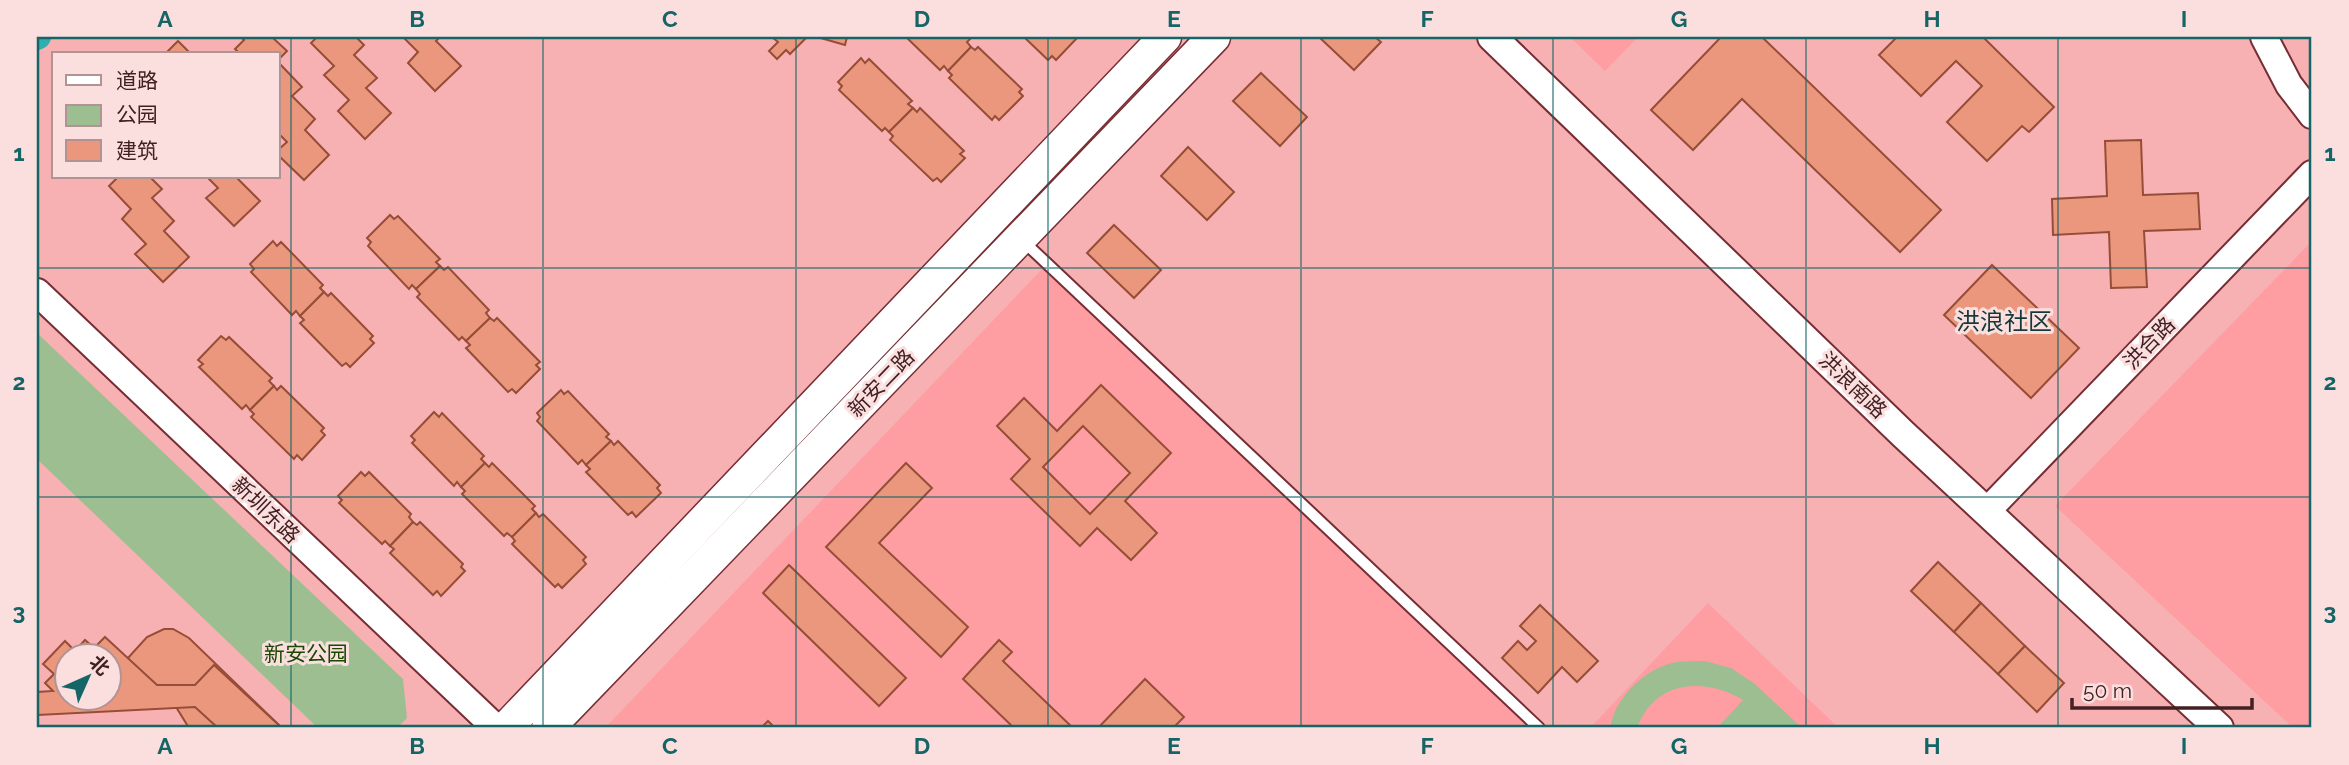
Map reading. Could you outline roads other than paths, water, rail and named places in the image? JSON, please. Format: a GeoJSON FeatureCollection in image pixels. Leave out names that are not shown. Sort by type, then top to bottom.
{"type":"FeatureCollection","features":[{"type":"Feature","properties":{"kind":"main road","name":"新安二路"},"geometry":{"type":"LineString","coordinates":[[506,728],[1166,37]]}},
{"type":"Feature","properties":{"kind":"main road","name":"新安二路"},"geometry":{"type":"LineString","coordinates":[[551,727],[1214,37]]}},
{"type":"Feature","properties":{"kind":"main road","name":"洪浪南路"},"geometry":{"type":"LineString","coordinates":[[1492,37],[1986,512],[2219,728]]}},
{"type":"Feature","properties":{"kind":"street"},"geometry":{"type":"LineString","coordinates":[[2264,37],[2289,85],[2312,115]]}},
{"type":"Feature","properties":{"kind":"street","name":"洪合路"},"geometry":{"type":"LineString","coordinates":[[1986,512],[2312,173]]}},
{"type":"Feature","properties":{"kind":"street","name":"新圳东路"},"geometry":{"type":"LineString","coordinates":[[37,292],[496,728]]}},
{"type":"Feature","properties":{"kind":"lane"},"geometry":{"type":"LineString","coordinates":[[1020,239],[1539,728]]}},
{"type":"Feature","properties":{"kind":"district","name":"洪浪社区"},"geometry":{"type":"Point","coordinates":[2004,321]}},
{"type":"Feature","properties":{"kind":"park label","name":"新安公园"},"geometry":{"type":"Point","coordinates":[306,653]}}]}
